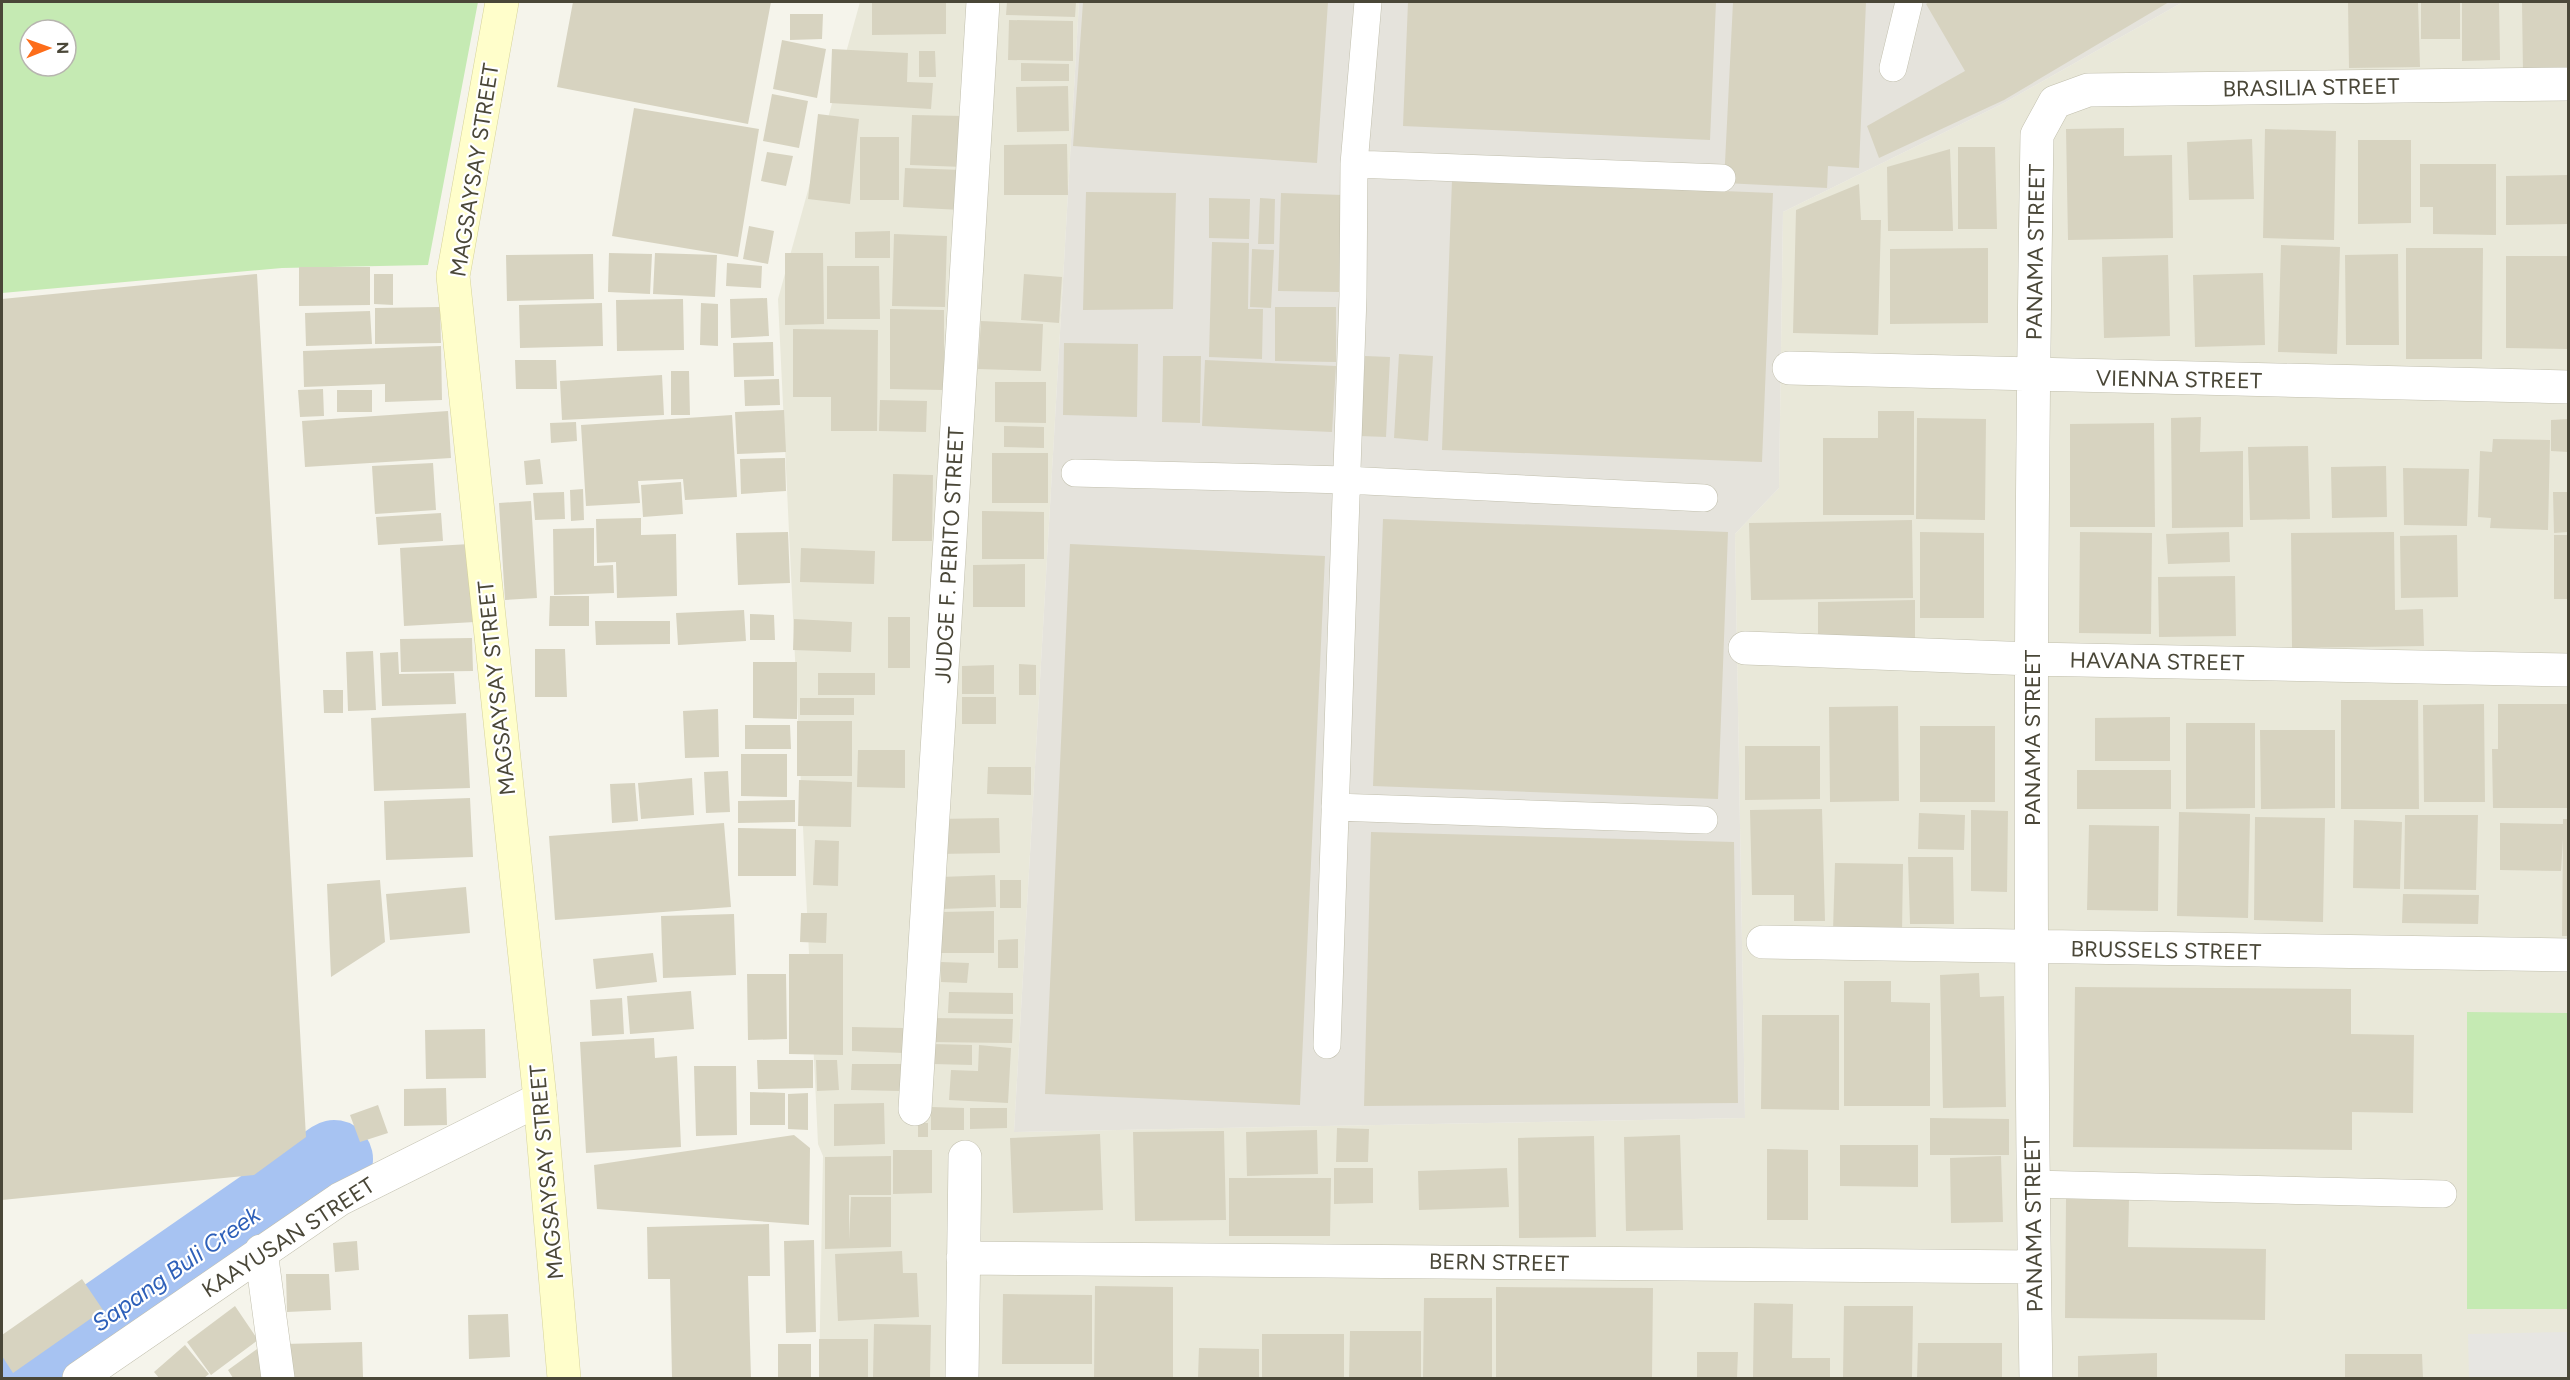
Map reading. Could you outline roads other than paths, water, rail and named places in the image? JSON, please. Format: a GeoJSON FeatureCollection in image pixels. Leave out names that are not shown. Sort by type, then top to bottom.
{"type":"FeatureCollection","features":[{"type":"Feature","properties":{"kind":"street","name":"MAGSAYSAY STREET"},"geometry":{"type":"LineString","coordinates":[[502,2],[453,276],[540,1099],[564,1378]]}},
{"type":"Feature","properties":{"kind":"street","name":"JUDGE F. PERITO STREET"},"geometry":{"type":"LineString","coordinates":[[915,1109],[982,2]]}},
{"type":"Feature","properties":{"kind":"street","name":"BRASILIA STREET"},"geometry":{"type":"LineString","coordinates":[[2055,102],[2088,90],[2568,84]]}},
{"type":"Feature","properties":{"kind":"street","name":"PANAMA STREET"},"geometry":{"type":"LineString","coordinates":[[2036,1378],[2032,1184],[2033,376],[2037,135],[2055,102]]}},
{"type":"Feature","properties":{"kind":"street","name":"VIENNA STREET"},"geometry":{"type":"LineString","coordinates":[[1789,368],[2033,376],[2568,387]]}},
{"type":"Feature","properties":{"kind":"street","name":"HAVANA STREET"},"geometry":{"type":"LineString","coordinates":[[1745,648],[2032,658],[2568,670]]}},
{"type":"Feature","properties":{"kind":"street","name":"BRUSSELS STREET"},"geometry":{"type":"LineString","coordinates":[[1763,942],[2032,948],[2568,954]]}},
{"type":"Feature","properties":{"kind":"street","name":"KAAYUSAN STREET"},"geometry":{"type":"LineString","coordinates":[[79,1378],[340,1198],[540,1099]]}},
{"type":"Feature","properties":{"kind":"street"},"geometry":{"type":"LineString","coordinates":[[962,1378],[965,1156]]}},
{"type":"Feature","properties":{"kind":"street"},"geometry":{"type":"LineString","coordinates":[[261,1251],[278,1378]]}},
{"type":"Feature","properties":{"kind":"street","name":"BERN STREET"},"geometry":{"type":"LineString","coordinates":[[963,1258],[2034,1267]]}},
{"type":"Feature","properties":{"kind":"lane"},"geometry":{"type":"LineString","coordinates":[[1327,1045],[1353,296],[1354,164],[1368,2]]}},
{"type":"Feature","properties":{"kind":"lane"},"geometry":{"type":"LineString","coordinates":[[1893,68],[1909,2]]}},
{"type":"Feature","properties":{"kind":"lane"},"geometry":{"type":"LineString","coordinates":[[1354,164],[1722,178]]}},
{"type":"Feature","properties":{"kind":"lane"},"geometry":{"type":"LineString","coordinates":[[1075,473],[1345,480],[1704,498]]}},
{"type":"Feature","properties":{"kind":"lane"},"geometry":{"type":"LineString","coordinates":[[1335,807],[1704,820]]}},
{"type":"Feature","properties":{"kind":"lane"},"geometry":{"type":"LineString","coordinates":[[2032,1184],[2443,1194]]}},
{"type":"Feature","properties":{"kind":"waterway","name":"Sapang Buli Creek"},"geometry":{"type":"LineString","coordinates":[[19,1378],[334,1159]]}}]}
